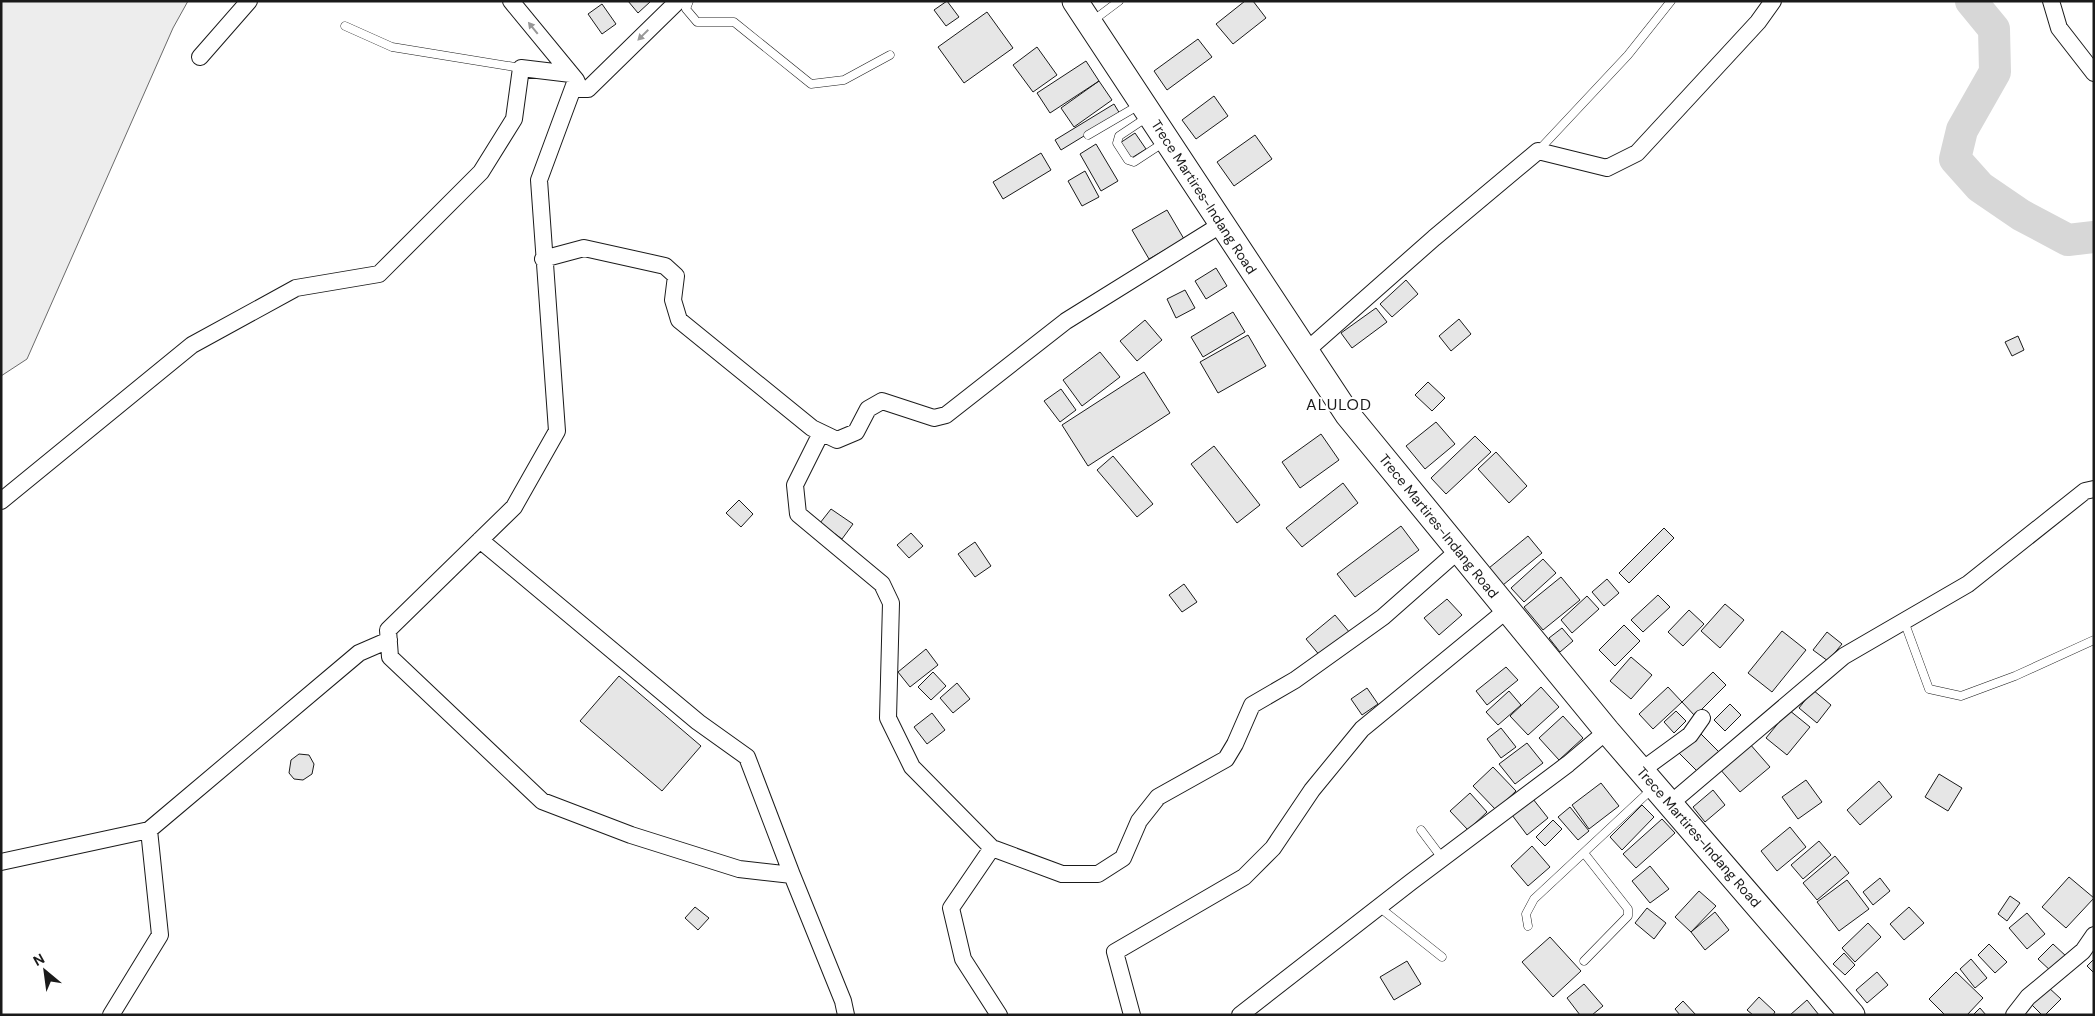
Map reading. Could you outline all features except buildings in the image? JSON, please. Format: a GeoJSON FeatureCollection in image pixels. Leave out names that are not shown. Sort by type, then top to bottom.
{"type":"FeatureCollection","features":[{"type":"Feature","properties":{"kind":"main road","name":"Trece Martires-Indang Road"},"geometry":{"type":"LineString","coordinates":[[1075,1],[1348,415],[1607,730],[1852,1015]]}},
{"type":"Feature","properties":{"kind":"street"},"geometry":{"type":"LineString","coordinates":[[200,58],[248,1]]}},
{"type":"Feature","properties":{"kind":"street"},"geometry":{"type":"LineString","coordinates":[[511,1],[573,77],[580,89],[588,90],[678,1]]}},
{"type":"Feature","properties":{"kind":"street"},"geometry":{"type":"LineString","coordinates":[[1306,351],[1434,238],[1538,152],[1607,168],[1637,153],[1758,22],[1773,1]]}},
{"type":"Feature","properties":{"kind":"street"},"geometry":{"type":"LineString","coordinates":[[2051,1],[2059,28],[2094,73]]}},
{"type":"Feature","properties":{"kind":"street"},"geometry":{"type":"LineString","coordinates":[[1,501],[192,345],[296,288],[380,274],[481,172],[514,119],[521,68],[573,77]]}},
{"type":"Feature","properties":{"kind":"street"},"geometry":{"type":"LineString","coordinates":[[573,77],[539,180],[543,259],[557,432],[514,507],[388,630],[390,656],[542,801],[631,835],[739,869],[792,874]]}},
{"type":"Feature","properties":{"kind":"street"},"geometry":{"type":"LineString","coordinates":[[543,259],[584,248],[665,266],[676,276],[672,300],[679,320],[812,428],[836,440],[856,432],[868,409],[882,402],[934,418],[946,415],[1066,322],[1222,224]]}},
{"type":"Feature","properties":{"kind":"street"},"geometry":{"type":"LineString","coordinates":[[821,433],[795,485],[798,514],[882,584],[892,603],[888,718],[912,767],[992,848],[1062,874],[1098,874],[1123,858],[1139,821],[1158,797],[1226,759],[1235,744],[1252,705],[1295,680],[1383,617],[1459,550]]}},
{"type":"Feature","properties":{"kind":"street"},"geometry":{"type":"LineString","coordinates":[[1656,786],[1844,656],[1968,584],[2085,491],[2094,489]]}},
{"type":"Feature","properties":{"kind":"street"},"geometry":{"type":"LineString","coordinates":[[480,540],[698,722],[747,757],[843,1001],[846,1015]]}},
{"type":"Feature","properties":{"kind":"street"},"geometry":{"type":"LineString","coordinates":[[1132,1015],[1115,952],[1244,877],[1273,848],[1312,790],[1362,729],[1508,610]]}},
{"type":"Feature","properties":{"kind":"street"},"geometry":{"type":"LineString","coordinates":[[1,862],[149,830],[359,653],[389,640]]}},
{"type":"Feature","properties":{"kind":"street"},"geometry":{"type":"LineString","coordinates":[[1656,786],[1702,718]]}},
{"type":"Feature","properties":{"kind":"street"},"geometry":{"type":"LineString","coordinates":[[1240,1015],[1442,858],[1568,764],[1607,730]]}},
{"type":"Feature","properties":{"kind":"street"},"geometry":{"type":"LineString","coordinates":[[111,1015],[160,935],[149,830]]}},
{"type":"Feature","properties":{"kind":"street"},"geometry":{"type":"LineString","coordinates":[[992,848],[951,908],[963,959],[998,1015]]}},
{"type":"Feature","properties":{"kind":"street"},"geometry":{"type":"LineString","coordinates":[[2014,1015],[2028,997],[2083,950],[2094,935]]}},
{"type":"Feature","properties":{"kind":"lane"},"geometry":{"type":"LineString","coordinates":[[689,1],[686,10],[697,22],[734,22],[811,84],[844,80],[890,55]]}},
{"type":"Feature","properties":{"kind":"lane"},"geometry":{"type":"LineString","coordinates":[[1090,23],[1119,1]]}},
{"type":"Feature","properties":{"kind":"lane"},"geometry":{"type":"LineString","coordinates":[[1538,152],[1628,55],[1671,1]]}},
{"type":"Feature","properties":{"kind":"lane"},"geometry":{"type":"LineString","coordinates":[[345,26],[392,47],[521,68]]}},
{"type":"Feature","properties":{"kind":"lane"},"geometry":{"type":"LineString","coordinates":[[1088,134],[1146,109]]}},
{"type":"Feature","properties":{"kind":"lane"},"geometry":{"type":"LineString","coordinates":[[1146,109],[1119,136],[1117,143],[1128,160],[1134,162],[1167,140]]}},
{"type":"Feature","properties":{"kind":"lane"},"geometry":{"type":"LineString","coordinates":[[1904,621],[1929,689],[1961,696],[2015,676],[2094,640]]}},
{"type":"Feature","properties":{"kind":"lane"},"geometry":{"type":"LineString","coordinates":[[1528,926],[1526,914],[1534,899],[1656,786]]}},
{"type":"Feature","properties":{"kind":"lane"},"geometry":{"type":"LineString","coordinates":[[1421,830],[1442,858]]}},
{"type":"Feature","properties":{"kind":"lane"},"geometry":{"type":"LineString","coordinates":[[1584,853],[1628,909],[1628,916],[1584,961]]}},
{"type":"Feature","properties":{"kind":"lane"},"geometry":{"type":"LineString","coordinates":[[1379,907],[1442,957]]}},
{"type":"Feature","properties":{"kind":"shaded area"},"geometry":{"type":"Polygon","coordinates":[[[1,1],[188,1],[173,28],[27,359],[1,376],[1,1]]]}},
{"type":"Feature","properties":{"kind":"waterway"},"geometry":{"type":"LineString","coordinates":[[1971,1],[1994,29],[1995,72],[1962,130],[1955,159],[1980,187],[2021,215],[2068,240],[2094,237]]}},
{"type":"Feature","properties":{"kind":"district","name":"ALULOD"},"geometry":{"type":"Point","coordinates":[1339,404]}}]}
